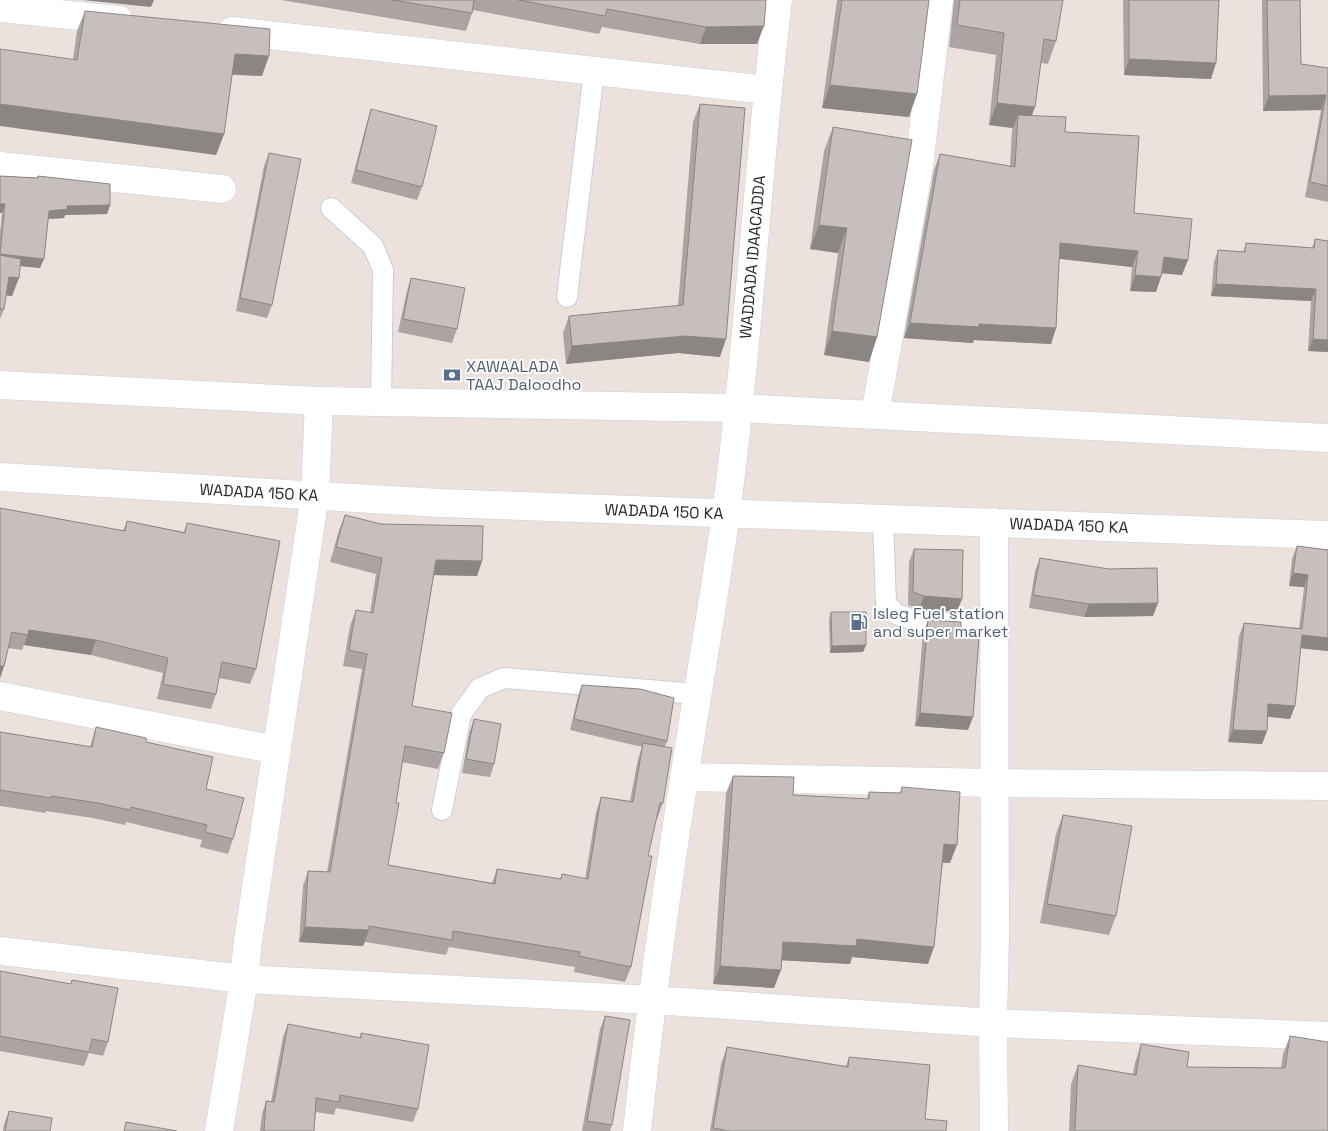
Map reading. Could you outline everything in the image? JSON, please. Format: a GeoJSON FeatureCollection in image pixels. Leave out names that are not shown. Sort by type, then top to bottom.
{"type":"FeatureCollection","features":[{"type":"Feature","properties":{"kind":"street","name":"WADDADA IDAACADDA"},"geometry":{"type":"LineString","coordinates":[[637,1131],[652,1000],[684,777],[726,513],[738,408],[767,90],[778,0]]}},
{"type":"Feature","properties":{"kind":"street"},"geometry":{"type":"LineString","coordinates":[[874,415],[919,166],[939,0]]}},
{"type":"Feature","properties":{"kind":"street"},"geometry":{"type":"LineString","coordinates":[[0,8],[145,22]]}},
{"type":"Feature","properties":{"kind":"street"},"geometry":{"type":"LineString","coordinates":[[212,29],[767,90]]}},
{"type":"Feature","properties":{"kind":"street"},"geometry":{"type":"LineString","coordinates":[[0,166],[222,189]]}},
{"type":"Feature","properties":{"kind":"street"},"geometry":{"type":"LineString","coordinates":[[0,385],[381,402],[738,408],[1328,438]]}},
{"type":"Feature","properties":{"kind":"street"},"geometry":{"type":"LineString","coordinates":[[219,1131],[244,980],[248,941],[315,495],[319,400]]}},
{"type":"Feature","properties":{"kind":"street","name":"WADADA 150 KA"},"geometry":{"type":"LineString","coordinates":[[0,477],[440,503],[994,522],[1328,536]]}},
{"type":"Feature","properties":{"kind":"street"},"geometry":{"type":"LineString","coordinates":[[994,522],[995,937],[992,1022],[994,1131]]}},
{"type":"Feature","properties":{"kind":"street"},"geometry":{"type":"LineString","coordinates":[[0,696],[276,750]]}},
{"type":"Feature","properties":{"kind":"street"},"geometry":{"type":"LineString","coordinates":[[684,777],[994,783],[1328,786]]}},
{"type":"Feature","properties":{"kind":"street"},"geometry":{"type":"LineString","coordinates":[[0,951],[244,980],[652,1000],[992,1022],[1328,1036]]}},
{"type":"Feature","properties":{"kind":"lane"},"geometry":{"type":"LineString","coordinates":[[567,298],[594,71]]}},
{"type":"Feature","properties":{"kind":"lane"},"geometry":{"type":"LineString","coordinates":[[331,208],[373,246],[383,270],[381,402]]}},
{"type":"Feature","properties":{"kind":"lane"},"geometry":{"type":"LineString","coordinates":[[883,519],[886,604],[896,614],[917,621],[994,626]]}},
{"type":"Feature","properties":{"kind":"lane"},"geometry":{"type":"LineString","coordinates":[[442,810],[461,714],[480,688],[504,678],[697,694]]}},
{"type":"Feature","properties":{"kind":"building"},"geometry":{"type":"Polygon","coordinates":[[[392,0],[474,0],[472,13],[392,0]]]}},
{"type":"Feature","properties":{"kind":"building"},"geometry":{"type":"Polygon","coordinates":[[[518,0],[766,1],[764,26],[706,27],[607,9],[605,16],[518,0]]]}},
{"type":"Feature","properties":{"kind":"building"},"geometry":{"type":"Polygon","coordinates":[[[842,0],[929,0],[917,94],[830,85],[842,0]]]}},
{"type":"Feature","properties":{"kind":"building"},"geometry":{"type":"Polygon","coordinates":[[[960,0],[1063,0],[1056,41],[1044,39],[1035,107],[997,103],[1004,33],[957,25],[960,0]]]}},
{"type":"Feature","properties":{"kind":"building"},"geometry":{"type":"Polygon","coordinates":[[[1129,0],[1219,0],[1216,63],[1129,59],[1129,0]]]}},
{"type":"Feature","properties":{"kind":"building"},"geometry":{"type":"Polygon","coordinates":[[[1267,0],[1300,0],[1301,64],[1328,68],[1328,186],[1310,182],[1326,95],[1269,96],[1267,0]]]}},
{"type":"Feature","properties":{"kind":"building"},"geometry":{"type":"Polygon","coordinates":[[[85,11],[270,29],[269,56],[235,54],[224,134],[0,104],[0,49],[77,60],[85,11]]]}},
{"type":"Feature","properties":{"kind":"building"},"geometry":{"type":"Polygon","coordinates":[[[700,104],[745,108],[726,339],[685,336],[572,346],[569,316],[683,305],[700,104]]]}},
{"type":"Feature","properties":{"kind":"building"},"geometry":{"type":"Polygon","coordinates":[[[371,109],[437,126],[422,187],[356,170],[371,109]]]}},
{"type":"Feature","properties":{"kind":"building"},"geometry":{"type":"Polygon","coordinates":[[[1018,115],[1066,117],[1065,132],[1139,136],[1134,213],[1192,219],[1188,260],[1164,257],[1161,277],[1135,275],[1138,251],[1060,243],[1056,328],[979,324],[979,327],[910,323],[940,154],[1015,167],[1018,115]]]}},
{"type":"Feature","properties":{"kind":"building"},"geometry":{"type":"Polygon","coordinates":[[[833,127],[912,140],[877,337],[832,331],[847,228],[819,225],[833,127]]]}},
{"type":"Feature","properties":{"kind":"building"},"geometry":{"type":"Polygon","coordinates":[[[269,153],[301,159],[272,305],[240,298],[269,153]]]}},
{"type":"Feature","properties":{"kind":"building"},"geometry":{"type":"Polygon","coordinates":[[[0,176],[38,178],[38,176],[110,184],[110,205],[67,206],[68,209],[49,211],[44,259],[0,254],[5,204],[0,204],[0,176]]]}},
{"type":"Feature","properties":{"kind":"building"},"geometry":{"type":"Polygon","coordinates":[[[1315,239],[1328,241],[1328,340],[1313,339],[1316,289],[1216,284],[1218,250],[1245,252],[1246,243],[1314,248],[1315,239]]]}},
{"type":"Feature","properties":{"kind":"building"},"geometry":{"type":"Polygon","coordinates":[[[0,255],[21,259],[19,278],[9,277],[4,309],[0,309],[0,255]]]}},
{"type":"Feature","properties":{"kind":"building"},"geometry":{"type":"Polygon","coordinates":[[[411,278],[465,288],[457,329],[403,319],[411,278]]]}},
{"type":"Feature","properties":{"kind":"building"},"geometry":{"type":"Polygon","coordinates":[[[0,508],[125,531],[127,521],[185,533],[187,523],[280,541],[256,669],[222,662],[216,694],[163,684],[168,658],[96,640],[29,630],[28,635],[12,632],[4,666],[0,666],[0,508]]]}},
{"type":"Feature","properties":{"kind":"building"},"geometry":{"type":"Polygon","coordinates":[[[345,515],[381,524],[483,526],[482,561],[436,560],[412,706],[452,713],[444,753],[405,746],[396,803],[399,803],[388,865],[495,884],[497,869],[561,879],[562,874],[588,879],[601,797],[633,802],[643,743],[672,748],[663,803],[660,803],[648,856],[652,856],[631,967],[579,956],[580,952],[453,931],[452,940],[369,926],[369,930],[305,927],[308,871],[330,872],[367,654],[349,650],[356,610],[373,613],[382,558],[336,547],[345,515]]]}},
{"type":"Feature","properties":{"kind":"building"},"geometry":{"type":"Polygon","coordinates":[[[1297,546],[1328,550],[1328,638],[1302,635],[1295,706],[1268,704],[1267,731],[1233,730],[1244,623],[1302,629],[1308,575],[1293,573],[1297,546]]]}},
{"type":"Feature","properties":{"kind":"building"},"geometry":{"type":"Polygon","coordinates":[[[914,549],[963,550],[962,599],[924,596],[913,592],[914,549]]]}},
{"type":"Feature","properties":{"kind":"building"},"geometry":{"type":"Polygon","coordinates":[[[1040,558],[1109,569],[1157,568],[1158,603],[1089,604],[1033,595],[1040,558]]]}},
{"type":"Feature","properties":{"kind":"building"},"geometry":{"type":"Polygon","coordinates":[[[831,612],[866,612],[866,645],[832,646],[831,612]]]}},
{"type":"Feature","properties":{"kind":"building"},"geometry":{"type":"Polygon","coordinates":[[[928,620],[961,622],[961,635],[979,637],[973,717],[920,713],[928,620]]]}},
{"type":"Feature","properties":{"kind":"building"},"geometry":{"type":"Polygon","coordinates":[[[582,685],[640,689],[674,698],[667,741],[574,719],[582,685]]]}},
{"type":"Feature","properties":{"kind":"building"},"geometry":{"type":"Polygon","coordinates":[[[474,719],[501,724],[494,764],[466,759],[474,719]]]}},
{"type":"Feature","properties":{"kind":"building"},"geometry":{"type":"Polygon","coordinates":[[[96,727],[146,738],[146,742],[213,757],[206,789],[244,798],[233,839],[205,832],[207,825],[131,807],[130,810],[98,803],[0,790],[0,732],[92,747],[96,727]]]}},
{"type":"Feature","properties":{"kind":"building"},"geometry":{"type":"Polygon","coordinates":[[[733,776],[794,777],[793,795],[869,799],[869,792],[901,793],[902,787],[960,792],[957,845],[944,844],[934,947],[857,939],[856,946],[783,942],[781,970],[720,966],[733,776]]]}},
{"type":"Feature","properties":{"kind":"building"},"geometry":{"type":"Polygon","coordinates":[[[1063,815],[1132,826],[1116,916],[1047,904],[1063,815]]]}},
{"type":"Feature","properties":{"kind":"building"},"geometry":{"type":"Polygon","coordinates":[[[0,971],[71,984],[72,980],[118,988],[108,1042],[92,1039],[89,1052],[0,1036],[0,971]]]}},
{"type":"Feature","properties":{"kind":"building"},"geometry":{"type":"Polygon","coordinates":[[[605,1016],[630,1020],[612,1125],[587,1121],[605,1016]]]}},
{"type":"Feature","properties":{"kind":"building"},"geometry":{"type":"Polygon","coordinates":[[[288,1024],[361,1038],[361,1033],[429,1045],[418,1109],[340,1095],[339,1102],[316,1098],[314,1131],[264,1131],[266,1101],[274,1102],[288,1024]]]}},
{"type":"Feature","properties":{"kind":"building"},"geometry":{"type":"Polygon","coordinates":[[[1290,1036],[1328,1042],[1328,1131],[1075,1131],[1078,1065],[1136,1075],[1141,1044],[1189,1052],[1187,1067],[1285,1068],[1290,1036]]]}},
{"type":"Feature","properties":{"kind":"building"},"geometry":{"type":"Polygon","coordinates":[[[727,1047],[848,1067],[849,1057],[930,1065],[925,1119],[947,1121],[946,1131],[730,1131],[713,1128],[727,1047]]]}},
{"type":"Feature","properties":{"kind":"building"},"geometry":{"type":"Polygon","coordinates":[[[9,1111],[52,1118],[50,1131],[5,1131],[9,1111]]]}},
{"type":"Feature","properties":{"kind":"building"},"geometry":{"type":"Polygon","coordinates":[[[126,1122],[177,1131],[124,1131],[126,1122]]]}},
{"type":"Feature","properties":{"kind":"place","name":"XAWAALADA TAAJ Daloodho"},"geometry":{"type":"Point","coordinates":[452,375]}},
{"type":"Feature","properties":{"kind":"place","name":"Isleg Fuel station and super market"},"geometry":{"type":"Point","coordinates":[859,622]}}]}
